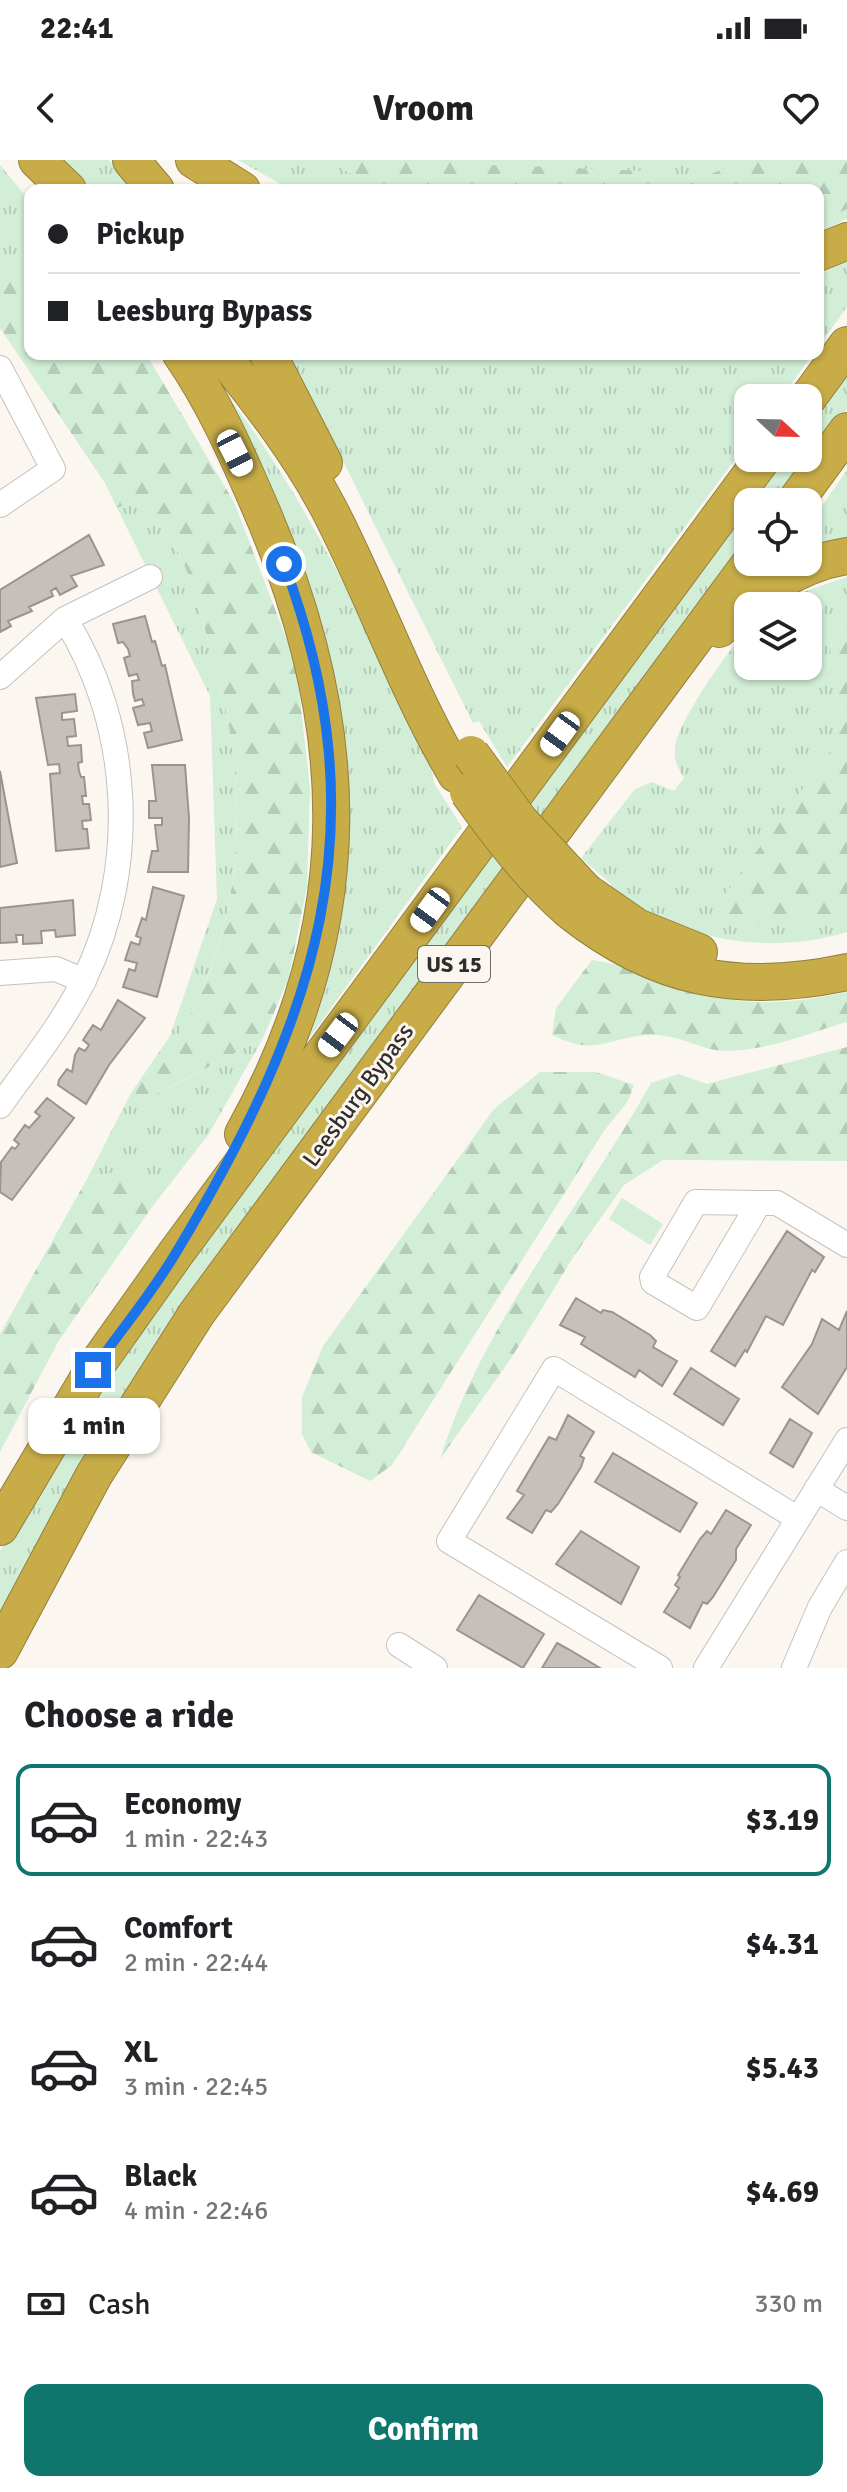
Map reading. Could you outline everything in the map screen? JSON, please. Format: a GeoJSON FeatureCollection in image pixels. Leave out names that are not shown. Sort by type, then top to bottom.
{"type":"FeatureCollection","features":[{"type":"Feature","properties":{"kind":"highway"},"geometry":{"type":"LineString","coordinates":[[31,160],[52,184]]}},
{"type":"Feature","properties":{"kind":"highway"},"geometry":{"type":"LineString","coordinates":[[37,160],[62,184]]}},
{"type":"Feature","properties":{"kind":"highway"},"geometry":{"type":"LineString","coordinates":[[131,160],[151,184]]}},
{"type":"Feature","properties":{"kind":"highway"},"geometry":{"type":"LineString","coordinates":[[194,160],[232,184]]}},
{"type":"Feature","properties":{"kind":"highway"},"geometry":{"type":"LineString","coordinates":[[824,251],[847,241]]}},
{"type":"Feature","properties":{"kind":"highway"},"geometry":{"type":"LineString","coordinates":[[818,384],[847,345]]}},
{"type":"Feature","properties":{"kind":"highway"},"geometry":{"type":"LineString","coordinates":[[176,1253],[248,1125],[301,1000],[323,917],[332,831],[327,724],[300,609],[246,475],[184,360]]}},
{"type":"Feature","properties":{"kind":"highway"},"geometry":{"type":"LineString","coordinates":[[226,360],[295,451],[329,509],[434,737],[520,821],[577,901],[629,952],[688,973],[765,983],[802,982],[847,972]]}},
{"type":"Feature","properties":{"kind":"highway"},"geometry":{"type":"LineString","coordinates":[[271,360],[413,646],[463,764]]}},
{"type":"Feature","properties":{"kind":"highway"},"geometry":{"type":"LineString","coordinates":[[805,488],[847,431]]}},
{"type":"Feature","properties":{"kind":"highway","name":"US 15"},"geometry":{"type":"LineString","coordinates":[[0,1527],[93,1370],[176,1253],[753,472]]}},
{"type":"Feature","properties":{"kind":"highway"},"geometry":{"type":"LineString","coordinates":[[600,766],[682,667],[744,607],[804,569],[847,556]]}},
{"type":"Feature","properties":{"kind":"highway","name":"Leesburg Bypass"},"geometry":{"type":"LineString","coordinates":[[0,1651],[94,1475],[197,1313],[741,576]]}},
{"type":"Feature","properties":{"kind":"highway"},"geometry":{"type":"LineString","coordinates":[[577,901],[663,940],[720,958],[780,963],[847,954]]}},
{"type":"Feature","properties":{"kind":"street"},"geometry":{"type":"LineString","coordinates":[[0,368],[53,469],[0,505]]}},
{"type":"Feature","properties":{"kind":"street"},"geometry":{"type":"LineString","coordinates":[[0,677],[65,619],[150,577]]}},
{"type":"Feature","properties":{"kind":"street"},"geometry":{"type":"LineString","coordinates":[[0,1106],[65,1014],[84,981],[110,911],[118,872],[120,785],[113,744],[89,660],[65,619]]}},
{"type":"Feature","properties":{"kind":"street"},"geometry":{"type":"LineString","coordinates":[[0,973],[56,969],[84,981]]}},
{"type":"Feature","properties":{"kind":"street"},"geometry":{"type":"LineString","coordinates":[[759,1203],[697,1308],[653,1282],[652,1277],[696,1202],[777,1203],[847,1245]]}},
{"type":"Feature","properties":{"kind":"street"},"geometry":{"type":"LineString","coordinates":[[660,1668],[449,1541],[554,1369],[797,1518]]}},
{"type":"Feature","properties":{"kind":"street"},"geometry":{"type":"LineString","coordinates":[[706,1668],[847,1440]]}},
{"type":"Feature","properties":{"kind":"street"},"geometry":{"type":"LineString","coordinates":[[816,1489],[847,1508]]}},
{"type":"Feature","properties":{"kind":"street"},"geometry":{"type":"LineString","coordinates":[[794,1668],[820,1607],[847,1562]]}},
{"type":"Feature","properties":{"kind":"street"},"geometry":{"type":"LineString","coordinates":[[399,1645],[435,1668]]}},
{"type":"Feature","properties":{"kind":"green space"},"geometry":{"type":"Polygon","coordinates":[[[62,160],[109,160],[129,184],[85,184],[62,160]]]}},
{"type":"Feature","properties":{"kind":"green space"},"geometry":{"type":"Polygon","coordinates":[[[238,160],[847,160],[847,218],[824,231],[824,184],[280,184],[238,160]]]}},
{"type":"Feature","properties":{"kind":"green space"},"geometry":{"type":"Polygon","coordinates":[[[330,160],[450,160],[459,164],[646,171],[676,184],[376,184],[347,172],[330,160]]]}},
{"type":"Feature","properties":{"kind":"green space"},"geometry":{"type":"Polygon","coordinates":[[[742,160],[847,160],[847,209],[824,219],[824,184],[676,184],[694,182],[742,160]]]}},
{"type":"Feature","properties":{"kind":"green space"},"geometry":{"type":"Polygon","coordinates":[[[0,165],[24,194],[24,277],[7,270],[0,261],[0,165]]]}},
{"type":"Feature","properties":{"kind":"green space"},"geometry":{"type":"Polygon","coordinates":[[[847,260],[847,307],[824,339],[824,272],[847,260]]]}},
{"type":"Feature","properties":{"kind":"green space"},"geometry":{"type":"Polygon","coordinates":[[[0,261],[7,270],[24,277],[24,360],[150,360],[234,502],[296,664],[310,788],[307,887],[288,980],[263,1038],[136,1105],[131,1093],[193,1010],[212,965],[226,919],[234,872],[237,825],[230,730],[190,578],[174,545],[164,530],[133,501],[117,508],[105,483],[0,328],[0,261]]]}},
{"type":"Feature","properties":{"kind":"green space"},"geometry":{"type":"Polygon","coordinates":[[[847,358],[847,409],[822,443],[822,392],[847,358]]]}},
{"type":"Feature","properties":{"kind":"green space"},"geometry":{"type":"Polygon","coordinates":[[[289,360],[809,360],[791,384],[734,384],[734,461],[507,767],[479,721],[473,723],[322,419],[289,360]]]}},
{"type":"Feature","properties":{"kind":"green space"},"geometry":{"type":"Polygon","coordinates":[[[212,376],[246,421],[306,515],[383,664],[431,765],[434,783],[462,827],[289,1066],[347,828],[212,376]]]}},
{"type":"Feature","properties":{"kind":"green space"},"geometry":{"type":"Polygon","coordinates":[[[847,470],[847,543],[822,549],[822,506],[847,470]]]}},
{"type":"Feature","properties":{"kind":"green space"},"geometry":{"type":"Polygon","coordinates":[[[764,472],[801,472],[789,488],[752,488],[764,472]]]}},
{"type":"Feature","properties":{"kind":"green space"},"geometry":{"type":"Polygon","coordinates":[[[133,501],[164,530],[190,578],[230,730],[237,824],[234,872],[226,918],[212,965],[187,1021],[131,1093],[170,1036],[217,899],[210,696],[117,508],[133,501]]]}},
{"type":"Feature","properties":{"kind":"green space"},"geometry":{"type":"Polygon","coordinates":[[[734,513],[734,563],[421,986],[0,1623],[0,1551],[99,1382],[734,513]]]}},
{"type":"Feature","properties":{"kind":"green space"},"geometry":{"type":"Polygon","coordinates":[[[847,577],[847,617],[832,641],[829,669],[841,710],[831,750],[789,809],[847,915],[847,932],[785,943],[754,943],[725,939],[667,921],[612,890],[611,884],[581,858],[635,789],[652,782],[674,791],[684,778],[675,756],[678,736],[705,686],[734,647],[734,680],[822,680],[822,592],[803,592],[847,577]]]}},
{"type":"Feature","properties":{"kind":"green space"},"geometry":{"type":"Polygon","coordinates":[[[847,617],[847,915],[788,924],[726,923],[723,897],[831,750],[841,710],[829,669],[832,641],[847,617]]]}},
{"type":"Feature","properties":{"kind":"green space"},"geometry":{"type":"Polygon","coordinates":[[[592,960],[635,970],[705,994],[740,1001],[794,1001],[847,992],[847,1022],[772,1045],[741,1050],[717,1050],[659,1035],[580,1045],[552,1035],[556,1008],[592,960]]]}},
{"type":"Feature","properties":{"kind":"green space"},"geometry":{"type":"Polygon","coordinates":[[[263,1038],[209,1134],[152,1207],[146,1180],[121,1172],[88,1177],[131,1093],[167,1089],[263,1038]]]}},
{"type":"Feature","properties":{"kind":"green space"},"geometry":{"type":"Polygon","coordinates":[[[847,1047],[847,1161],[663,1160],[624,1185],[574,1256],[512,1357],[440,1459],[459,1408],[508,1312],[651,1083],[679,1074],[707,1084],[847,1047]]]}},
{"type":"Feature","properties":{"kind":"green space"},"geometry":{"type":"Polygon","coordinates":[[[540,1072],[596,1072],[634,1085],[628,1101],[604,1131],[392,1465],[370,1481],[311,1452],[302,1434],[302,1397],[323,1346],[494,1109],[540,1072]]]}},
{"type":"Feature","properties":{"kind":"green space"},"geometry":{"type":"Polygon","coordinates":[[[121,1172],[147,1180],[152,1207],[58,1342],[0,1452],[0,1334],[88,1177],[121,1172]]]}},
{"type":"Feature","properties":{"kind":"green space"},"geometry":{"type":"Polygon","coordinates":[[[622,1198],[663,1224],[650,1245],[609,1219],[622,1198]]]}},
{"type":"Feature","properties":{"kind":"building"},"geometry":{"type":"Polygon","coordinates":[[[89,535],[104,565],[71,576],[77,586],[60,595],[56,588],[51,591],[53,596],[29,607],[32,611],[8,621],[11,626],[0,632],[0,590],[89,535]]]}},
{"type":"Feature","properties":{"kind":"building"},"geometry":{"type":"Polygon","coordinates":[[[145,616],[152,642],[155,641],[162,666],[165,665],[182,740],[148,748],[144,733],[152,731],[150,723],[138,725],[133,708],[144,705],[142,699],[135,701],[133,693],[132,681],[139,680],[137,674],[129,676],[124,658],[130,656],[128,649],[123,642],[118,643],[113,624],[145,616]]]}},
{"type":"Feature","properties":{"kind":"building"},"geometry":{"type":"Polygon","coordinates":[[[75,694],[77,711],[62,713],[62,720],[74,719],[76,736],[67,737],[68,746],[81,745],[82,762],[78,763],[81,777],[84,777],[86,796],[82,796],[83,804],[89,804],[91,820],[82,821],[83,829],[87,829],[89,848],[56,851],[50,774],[60,773],[59,764],[48,765],[36,698],[75,694]]]}},
{"type":"Feature","properties":{"kind":"building"},"geometry":{"type":"Polygon","coordinates":[[[152,765],[185,765],[189,818],[188,872],[148,872],[152,851],[158,851],[155,825],[162,825],[162,818],[149,818],[149,801],[156,801],[152,765]]]}},
{"type":"Feature","properties":{"kind":"building"},"geometry":{"type":"Polygon","coordinates":[[[0,771],[17,863],[0,867],[0,771]]]}},
{"type":"Feature","properties":{"kind":"building"},"geometry":{"type":"Polygon","coordinates":[[[153,887],[184,896],[157,997],[123,987],[129,969],[135,971],[137,963],[125,960],[131,942],[139,945],[141,938],[136,936],[142,918],[146,920],[153,887]]]}},
{"type":"Feature","properties":{"kind":"building"},"geometry":{"type":"Polygon","coordinates":[[[73,900],[75,935],[56,937],[55,930],[41,931],[42,943],[23,944],[23,935],[16,935],[17,942],[0,943],[0,908],[73,900]]]}},
{"type":"Feature","properties":{"kind":"building"},"geometry":{"type":"Polygon","coordinates":[[[118,1000],[145,1018],[109,1065],[86,1104],[58,1085],[59,1080],[67,1069],[72,1072],[79,1048],[85,1051],[89,1045],[83,1040],[93,1025],[101,1030],[118,1000]]]}},
{"type":"Feature","properties":{"kind":"building"},"geometry":{"type":"Polygon","coordinates":[[[47,1098],[74,1118],[12,1200],[0,1192],[1,1162],[12,1147],[15,1149],[19,1144],[14,1140],[25,1125],[29,1128],[40,1116],[35,1112],[47,1098]]]}},
{"type":"Feature","properties":{"kind":"building"},"geometry":{"type":"Polygon","coordinates":[[[787,1231],[824,1257],[815,1272],[812,1270],[783,1325],[766,1316],[747,1352],[745,1350],[735,1366],[711,1351],[787,1231]]]}},
{"type":"Feature","properties":{"kind":"building"},"geometry":{"type":"Polygon","coordinates":[[[576,1298],[601,1313],[603,1310],[612,1312],[650,1335],[656,1341],[653,1347],[677,1361],[662,1386],[639,1370],[635,1377],[581,1344],[585,1337],[560,1325],[576,1298]]]}},
{"type":"Feature","properties":{"kind":"building"},"geometry":{"type":"Polygon","coordinates":[[[847,1311],[847,1367],[818,1414],[782,1387],[812,1344],[822,1319],[839,1330],[847,1311]]]}},
{"type":"Feature","properties":{"kind":"building"},"geometry":{"type":"Polygon","coordinates":[[[691,1368],[739,1399],[723,1425],[674,1394],[691,1368]]]}},
{"type":"Feature","properties":{"kind":"building"},"geometry":{"type":"Polygon","coordinates":[[[568,1415],[594,1432],[580,1456],[584,1458],[581,1467],[558,1504],[551,1512],[546,1510],[532,1533],[507,1518],[524,1495],[517,1491],[549,1437],[556,1440],[568,1415]]]}},
{"type":"Feature","properties":{"kind":"building"},"geometry":{"type":"Polygon","coordinates":[[[790,1419],[812,1433],[793,1467],[770,1453],[790,1419]]]}},
{"type":"Feature","properties":{"kind":"building"},"geometry":{"type":"Polygon","coordinates":[[[613,1453],[697,1503],[680,1532],[595,1482],[613,1453]]]}},
{"type":"Feature","properties":{"kind":"building"},"geometry":{"type":"Polygon","coordinates":[[[726,1510],[751,1525],[736,1549],[736,1560],[713,1597],[707,1604],[703,1602],[690,1628],[664,1612],[679,1588],[675,1585],[680,1577],[678,1575],[700,1539],[707,1531],[711,1534],[726,1510]]]}},
{"type":"Feature","properties":{"kind":"building"},"geometry":{"type":"Polygon","coordinates":[[[581,1531],[639,1567],[621,1604],[556,1564],[581,1531]]]}},
{"type":"Feature","properties":{"kind":"building"},"geometry":{"type":"Polygon","coordinates":[[[479,1595],[544,1634],[523,1668],[457,1630],[479,1595]]]}},
{"type":"Feature","properties":{"kind":"building"},"geometry":{"type":"Polygon","coordinates":[[[557,1643],[570,1650],[600,1668],[542,1668],[557,1643]]]}},
{"type":"Feature","properties":{"kind":"route"},"geometry":{"type":"LineString","coordinates":[[93,1370],[176,1253],[248,1125],[286,1040],[316,948],[327,885],[332,831],[332,777],[319,676],[284,564]]}}]}
